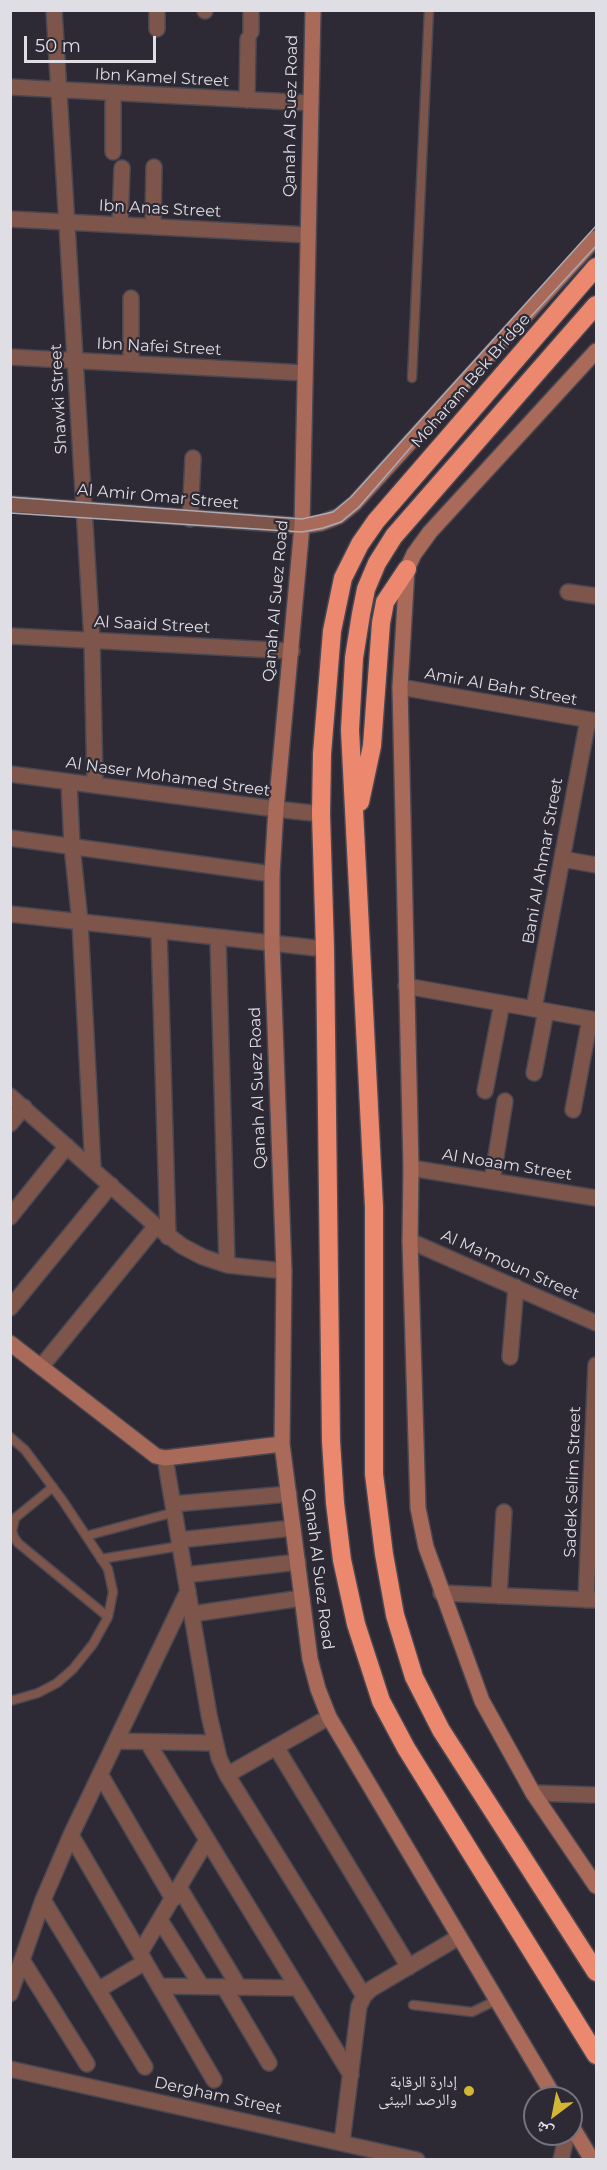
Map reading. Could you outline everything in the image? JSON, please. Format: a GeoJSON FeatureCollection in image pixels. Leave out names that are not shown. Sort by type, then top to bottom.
{"type":"FeatureCollection","features":[{"type":"Feature","properties":{"kind":"highway","name":"Moharam Bek Bridge"},"geometry":{"type":"LineString","coordinates":[[375,521],[597,267]]}},
{"type":"Feature","properties":{"kind":"highway"},"geometry":{"type":"LineString","coordinates":[[597,305],[394,536],[377,563],[366,589],[360,614],[354,658],[350,730],[374,1207],[375,1474],[384,1554],[395,1615],[414,1677],[441,1730],[597,1972]]}},
{"type":"Feature","properties":{"kind":"highway","name":"Qanah Al Suez Road"},"geometry":{"type":"LineString","coordinates":[[375,521],[360,544],[343,578],[336,607],[329,660],[321,814],[325,949],[331,1441],[342,1560],[356,1624],[381,1701],[406,1748],[597,2055]]}},
{"type":"Feature","properties":{"kind":"highway"},"geometry":{"type":"LineString","coordinates":[[356,818],[372,746],[381,623],[385,602],[407,569]]}},
{"type":"Feature","properties":{"kind":"street","name":"Shawki Street"},"geometry":{"type":"LineString","coordinates":[[54,10],[93,640],[95,785]]}},
{"type":"Feature","properties":{"kind":"street"},"geometry":{"type":"LineString","coordinates":[[157,10],[157,29]]}},
{"type":"Feature","properties":{"kind":"street"},"geometry":{"type":"LineString","coordinates":[[247,100],[251,10]]}},
{"type":"Feature","properties":{"kind":"street","name":"Qanah Al Suez Road"},"geometry":{"type":"LineString","coordinates":[[313,10],[302,526],[272,874],[272,944],[284,1271],[282,1444],[310,1659],[329,1717],[548,2086]]}},
{"type":"Feature","properties":{"kind":"street","name":"Ibn Kamel Street"},"geometry":{"type":"LineString","coordinates":[[10,87],[311,103]]}},
{"type":"Feature","properties":{"kind":"street"},"geometry":{"type":"LineString","coordinates":[[113,94],[113,152]]}},
{"type":"Feature","properties":{"kind":"street"},"geometry":{"type":"LineString","coordinates":[[153,226],[154,167]]}},
{"type":"Feature","properties":{"kind":"street"},"geometry":{"type":"LineString","coordinates":[[120,225],[122,168]]}},
{"type":"Feature","properties":{"kind":"street","name":"Ibn Anas Street"},"geometry":{"type":"LineString","coordinates":[[10,219],[308,235]]}},
{"type":"Feature","properties":{"kind":"street"},"geometry":{"type":"LineString","coordinates":[[302,526],[321,523],[339,516],[354,504],[597,238]]}},
{"type":"Feature","properties":{"kind":"street"},"geometry":{"type":"LineString","coordinates":[[131,298],[131,363]]}},
{"type":"Feature","properties":{"kind":"street"},"geometry":{"type":"LineString","coordinates":[[597,351],[430,532],[414,554],[407,569],[400,687],[411,1168],[410,1241],[418,1508],[426,1547],[441,1593],[482,1701],[533,1792],[597,1886]]}},
{"type":"Feature","properties":{"kind":"street","name":"Ibn Nafei Street"},"geometry":{"type":"LineString","coordinates":[[10,357],[305,373]]}},
{"type":"Feature","properties":{"kind":"street"},"geometry":{"type":"LineString","coordinates":[[190,519],[193,458]]}},
{"type":"Feature","properties":{"kind":"street","name":"Al Amir Omar Street"},"geometry":{"type":"LineString","coordinates":[[10,504],[302,526]]}},
{"type":"Feature","properties":{"kind":"street"},"geometry":{"type":"LineString","coordinates":[[568,592],[597,596]]}},
{"type":"Feature","properties":{"kind":"street","name":"Al Saaid Street"},"geometry":{"type":"LineString","coordinates":[[10,636],[292,651]]}},
{"type":"Feature","properties":{"kind":"street","name":"Amir Al Bahr Street"},"geometry":{"type":"LineString","coordinates":[[400,687],[592,721]]}},
{"type":"Feature","properties":{"kind":"street","name":"Bani Al Ahmar Street"},"geometry":{"type":"LineString","coordinates":[[534,1073],[540,1010],[562,859],[592,721]]}},
{"type":"Feature","properties":{"kind":"street","name":"Al Naser Mohamed Street"},"geometry":{"type":"LineString","coordinates":[[10,774],[321,814]]}},
{"type":"Feature","properties":{"kind":"street"},"geometry":{"type":"LineString","coordinates":[[69,782],[72,846],[80,922],[93,1169]]}},
{"type":"Feature","properties":{"kind":"street"},"geometry":{"type":"LineString","coordinates":[[10,838],[272,874]]}},
{"type":"Feature","properties":{"kind":"street"},"geometry":{"type":"LineString","coordinates":[[562,859],[597,865]]}},
{"type":"Feature","properties":{"kind":"street"},"geometry":{"type":"LineString","coordinates":[[10,914],[325,949]]}},
{"type":"Feature","properties":{"kind":"street"},"geometry":{"type":"LineString","coordinates":[[159,931],[168,1237]]}},
{"type":"Feature","properties":{"kind":"street"},"geometry":{"type":"LineString","coordinates":[[218,938],[227,1265]]}},
{"type":"Feature","properties":{"kind":"street"},"geometry":{"type":"LineString","coordinates":[[406,986],[593,1019],[573,1110]]}},
{"type":"Feature","properties":{"kind":"street"},"geometry":{"type":"LineString","coordinates":[[485,1091],[502,1003]]}},
{"type":"Feature","properties":{"kind":"street"},"geometry":{"type":"LineString","coordinates":[[10,1096],[168,1237],[203,1257],[227,1265],[284,1271]]}},
{"type":"Feature","properties":{"kind":"street"},"geometry":{"type":"LineString","coordinates":[[492,1181],[505,1101]]}},
{"type":"Feature","properties":{"kind":"street"},"geometry":{"type":"LineString","coordinates":[[10,1124],[24,1107]]}},
{"type":"Feature","properties":{"kind":"street"},"geometry":{"type":"LineString","coordinates":[[10,1217],[67,1146]]}},
{"type":"Feature","properties":{"kind":"street","name":"Al Noaam Street"},"geometry":{"type":"LineString","coordinates":[[411,1168],[597,1198]]}},
{"type":"Feature","properties":{"kind":"street"},"geometry":{"type":"LineString","coordinates":[[10,1308],[111,1185]]}},
{"type":"Feature","properties":{"kind":"street"},"geometry":{"type":"LineString","coordinates":[[40,1367],[156,1226]]}},
{"type":"Feature","properties":{"kind":"street","name":"Al Ma'moun Street"},"geometry":{"type":"LineString","coordinates":[[410,1241],[597,1323]]}},
{"type":"Feature","properties":{"kind":"street"},"geometry":{"type":"LineString","coordinates":[[510,1357],[516,1287]]}},
{"type":"Feature","properties":{"kind":"street"},"geometry":{"type":"LineString","coordinates":[[10,1343],[156,1456],[165,1458],[282,1444]]}},
{"type":"Feature","properties":{"kind":"street","name":"Sadek Selim Street"},"geometry":{"type":"LineString","coordinates":[[591,1600],[597,1365]]}},
{"type":"Feature","properties":{"kind":"street"},"geometry":{"type":"LineString","coordinates":[[165,1458],[214,1743],[227,1775],[364,1996]]}},
{"type":"Feature","properties":{"kind":"street"},"geometry":{"type":"LineString","coordinates":[[174,1508],[289,1494]]}},
{"type":"Feature","properties":{"kind":"street"},"geometry":{"type":"LineString","coordinates":[[499,1596],[504,1512]]}},
{"type":"Feature","properties":{"kind":"street"},"geometry":{"type":"LineString","coordinates":[[180,1543],[293,1528]]}},
{"type":"Feature","properties":{"kind":"street"},"geometry":{"type":"LineString","coordinates":[[185,1575],[298,1562]]}},
{"type":"Feature","properties":{"kind":"street"},"geometry":{"type":"LineString","coordinates":[[10,1994],[43,1900],[71,1835],[188,1591]]}},
{"type":"Feature","properties":{"kind":"street"},"geometry":{"type":"LineString","coordinates":[[441,1593],[591,1600]]}},
{"type":"Feature","properties":{"kind":"street"},"geometry":{"type":"LineString","coordinates":[[192,1614],[302,1598]]}},
{"type":"Feature","properties":{"kind":"street"},"geometry":{"type":"LineString","coordinates":[[227,1775],[329,1717]]}},
{"type":"Feature","properties":{"kind":"street"},"geometry":{"type":"LineString","coordinates":[[117,1741],[214,1743]]}},
{"type":"Feature","properties":{"kind":"street"},"geometry":{"type":"LineString","coordinates":[[148,1743],[351,2075]]}},
{"type":"Feature","properties":{"kind":"street"},"geometry":{"type":"LineString","coordinates":[[276,1747],[409,1966]]}},
{"type":"Feature","properties":{"kind":"street"},"geometry":{"type":"LineString","coordinates":[[100,1774],[176,1893],[232,1987],[269,2063]]}},
{"type":"Feature","properties":{"kind":"street"},"geometry":{"type":"LineString","coordinates":[[533,1792],[597,1795]]}},
{"type":"Feature","properties":{"kind":"street"},"geometry":{"type":"LineString","coordinates":[[71,1835],[214,2080]]}},
{"type":"Feature","properties":{"kind":"street"},"geometry":{"type":"LineString","coordinates":[[98,1990],[143,1958],[160,1920],[207,1840]]}},
{"type":"Feature","properties":{"kind":"street"},"geometry":{"type":"LineString","coordinates":[[43,1900],[146,2067]]}},
{"type":"Feature","properties":{"kind":"street"},"geometry":{"type":"LineString","coordinates":[[160,1920],[202,1987]]}},
{"type":"Feature","properties":{"kind":"street"},"geometry":{"type":"LineString","coordinates":[[342,2142],[359,2006],[364,1996],[371,1989],[459,1937]]}},
{"type":"Feature","properties":{"kind":"street"},"geometry":{"type":"LineString","coordinates":[[22,1960],[87,2064]]}},
{"type":"Feature","properties":{"kind":"street"},"geometry":{"type":"LineString","coordinates":[[159,1986],[298,1988]]}},
{"type":"Feature","properties":{"kind":"street","name":"Dergham Street"},"geometry":{"type":"LineString","coordinates":[[10,2069],[342,2142],[374,2155],[417,2160]]}},
{"type":"Feature","properties":{"kind":"street"},"geometry":{"type":"LineString","coordinates":[[583,2145],[592,2160]]}},
{"type":"Feature","properties":{"kind":"lane"},"geometry":{"type":"LineString","coordinates":[[412,378],[429,10]]}},
{"type":"Feature","properties":{"kind":"lane"},"geometry":{"type":"LineString","coordinates":[[10,1437],[25,1450],[52,1487],[101,1558],[112,1579],[108,1617],[93,1644],[73,1669],[57,1683],[38,1693],[10,1701]]}},
{"type":"Feature","properties":{"kind":"lane"},"geometry":{"type":"LineString","coordinates":[[52,1487],[15,1518],[12,1531],[14,1538],[108,1617]]}},
{"type":"Feature","properties":{"kind":"lane"},"geometry":{"type":"LineString","coordinates":[[86,1536],[174,1508]]}},
{"type":"Feature","properties":{"kind":"lane"},"geometry":{"type":"LineString","coordinates":[[101,1558],[180,1543]]}},
{"type":"Feature","properties":{"kind":"lane"},"geometry":{"type":"LineString","coordinates":[[412,2005],[472,2012],[496,2000]]}},
{"type":"Feature","properties":{"kind":"tram line"},"geometry":{"type":"LineString","coordinates":[[10,497],[302,519],[333,512],[351,497],[596,226]]}},
{"type":"Feature","properties":{"kind":"tram line"},"geometry":{"type":"LineString","coordinates":[[10,513],[302,532],[341,522],[359,507],[418,439],[596,246]]}},
{"type":"Feature","properties":{"kind":"place","name":"إدارة الرقابة والرصد البيئى"},"geometry":{"type":"Point","coordinates":[469,2091]}}]}
